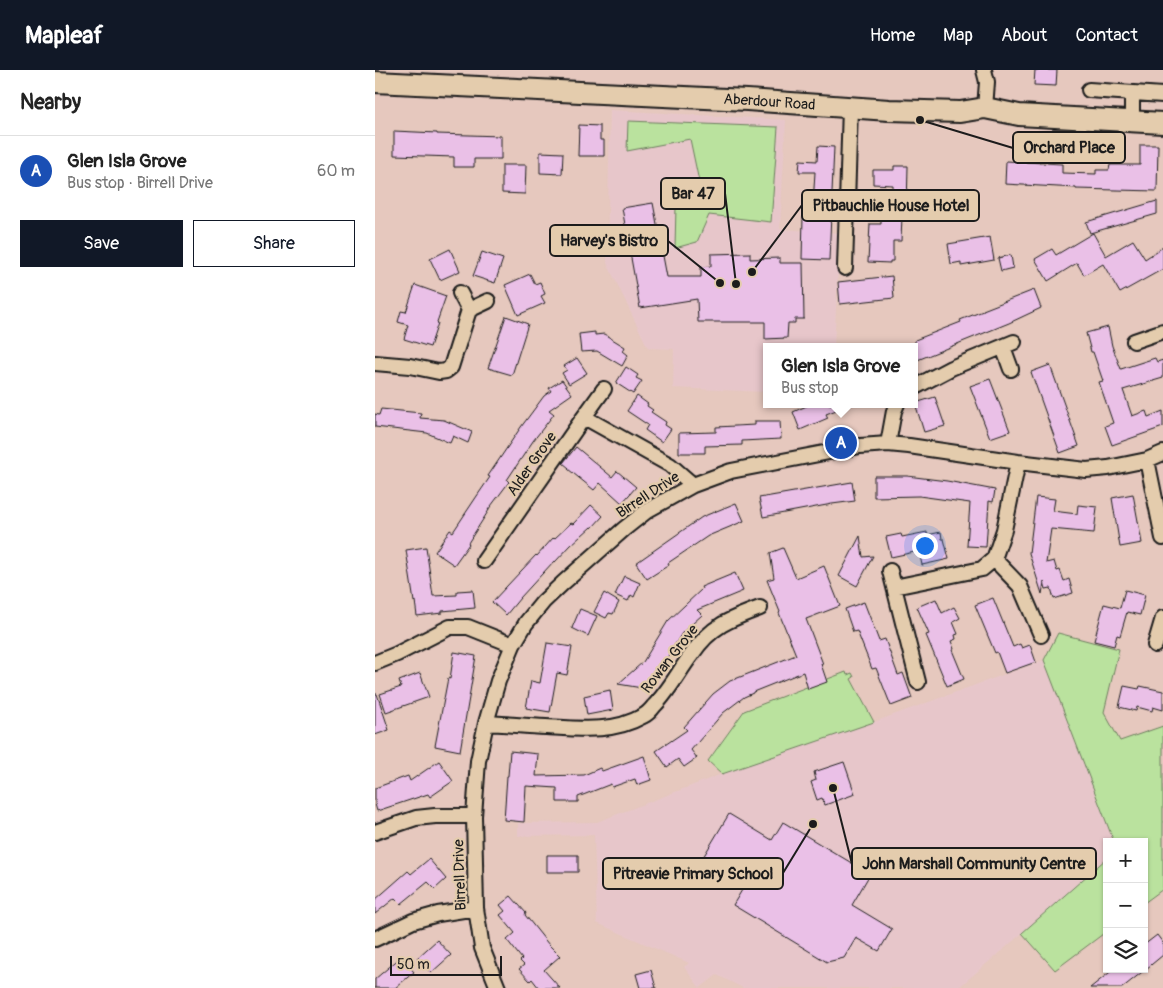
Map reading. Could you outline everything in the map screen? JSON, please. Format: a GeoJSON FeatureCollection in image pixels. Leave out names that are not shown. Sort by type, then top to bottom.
{"type":"FeatureCollection","features":[{"type":"Feature","properties":{"kind":"main road","name":"Aberdour Road"},"geometry":{"type":"LineString","coordinates":[[375,82],[417,77],[850,107],[960,112],[985,108],[1019,115],[1163,123]]}},
{"type":"Feature","properties":{"kind":"street"},"geometry":{"type":"LineString","coordinates":[[985,70],[987,82],[985,108]]}},
{"type":"Feature","properties":{"kind":"street"},"geometry":{"type":"LineString","coordinates":[[1089,90],[1163,95]]}},
{"type":"Feature","properties":{"kind":"street"},"geometry":{"type":"LineString","coordinates":[[1132,93],[1132,121]]}},
{"type":"Feature","properties":{"kind":"street"},"geometry":{"type":"LineString","coordinates":[[845,268],[850,107]]}},
{"type":"Feature","properties":{"kind":"street"},"geometry":{"type":"LineString","coordinates":[[375,362],[439,372],[446,371],[451,367],[469,310],[460,293]]}},
{"type":"Feature","properties":{"kind":"street"},"geometry":{"type":"LineString","coordinates":[[469,310],[488,301]]}},
{"type":"Feature","properties":{"kind":"street"},"geometry":{"type":"LineString","coordinates":[[1134,341],[1163,331]]}},
{"type":"Feature","properties":{"kind":"street"},"geometry":{"type":"LineString","coordinates":[[918,385],[951,368],[1008,344],[1011,368]]}},
{"type":"Feature","properties":{"kind":"street","name":"Alder Grove"},"geometry":{"type":"LineString","coordinates":[[484,561],[510,533],[604,389]]}},
{"type":"Feature","properties":{"kind":"street"},"geometry":{"type":"LineString","coordinates":[[888,444],[895,408]]}},
{"type":"Feature","properties":{"kind":"street"},"geometry":{"type":"LineString","coordinates":[[584,417],[670,465],[693,485]]}},
{"type":"Feature","properties":{"kind":"street","name":"Birrell Drive"},"geometry":{"type":"LineString","coordinates":[[498,988],[482,948],[476,908],[474,816],[478,761],[486,723],[498,681],[513,645],[526,623],[543,602],[624,529],[648,510],[693,485],[731,471],[860,446],[888,444],[909,446],[1086,470],[1108,468],[1147,460],[1163,453]]}},
{"type":"Feature","properties":{"kind":"street"},"geometry":{"type":"LineString","coordinates":[[1147,460],[1163,538]]}},
{"type":"Feature","properties":{"kind":"street"},"geometry":{"type":"LineString","coordinates":[[894,587],[982,569],[995,559],[1004,530],[1018,462]]}},
{"type":"Feature","properties":{"kind":"street"},"geometry":{"type":"LineString","coordinates":[[995,559],[1020,586],[1041,635]]}},
{"type":"Feature","properties":{"kind":"street"},"geometry":{"type":"LineString","coordinates":[[890,571],[918,682]]}},
{"type":"Feature","properties":{"kind":"street","name":"Rowan Grove"},"geometry":{"type":"LineString","coordinates":[[486,723],[583,730],[606,729],[629,723],[645,715],[658,702],[692,653],[717,627],[760,608]]}},
{"type":"Feature","properties":{"kind":"street"},"geometry":{"type":"LineString","coordinates":[[1155,645],[1163,618]]}},
{"type":"Feature","properties":{"kind":"street"},"geometry":{"type":"LineString","coordinates":[[375,663],[450,627],[468,627],[513,645]]}},
{"type":"Feature","properties":{"kind":"street"},"geometry":{"type":"LineString","coordinates":[[375,832],[416,818],[474,816]]}},
{"type":"Feature","properties":{"kind":"street"},"geometry":{"type":"LineString","coordinates":[[375,939],[413,921],[438,914],[476,908]]}},
{"type":"Feature","properties":{"kind":"shaded area"},"geometry":{"type":"Polygon","coordinates":[[[610,110],[786,120],[780,229],[840,233],[834,343],[763,343],[763,392],[673,388],[674,349],[648,348],[607,263],[610,110]]]}},
{"type":"Feature","properties":{"kind":"shaded area"},"geometry":{"type":"Polygon","coordinates":[[[1044,660],[1112,838],[1103,838],[1103,862],[958,988],[743,988],[717,975],[700,988],[684,967],[689,963],[597,923],[594,835],[518,836],[518,823],[597,822],[722,774],[874,722],[1044,660]]]}},
{"type":"Feature","properties":{"kind":"green space"},"geometry":{"type":"Polygon","coordinates":[[[628,121],[778,127],[771,222],[709,215],[697,242],[675,248],[676,206],[701,191],[690,139],[627,151],[628,121]]]}},
{"type":"Feature","properties":{"kind":"green space"},"geometry":{"type":"Polygon","coordinates":[[[1058,633],[1119,649],[1104,712],[1120,741],[1163,726],[1163,889],[1148,900],[1148,838],[1112,838],[1044,660],[1058,633]]]}},
{"type":"Feature","properties":{"kind":"green space"},"geometry":{"type":"Polygon","coordinates":[[[846,672],[847,675],[852,673],[854,677],[851,679],[874,722],[722,774],[708,761],[744,711],[846,672]]]}},
{"type":"Feature","properties":{"kind":"green space"},"geometry":{"type":"Polygon","coordinates":[[[1103,862],[1103,934],[1055,970],[1022,933],[1103,862]]]}},
{"type":"Feature","properties":{"kind":"building"},"geometry":{"type":"Polygon","coordinates":[[[1035,70],[1057,70],[1056,86],[1034,85],[1035,70]]]}},
{"type":"Feature","properties":{"kind":"building"},"geometry":{"type":"Polygon","coordinates":[[[579,125],[600,126],[600,140],[604,140],[604,156],[578,156],[579,125]]]}},
{"type":"Feature","properties":{"kind":"building"},"geometry":{"type":"Polygon","coordinates":[[[394,131],[501,136],[501,159],[474,159],[474,167],[454,167],[454,157],[394,155],[394,131]]]}},
{"type":"Feature","properties":{"kind":"building"},"geometry":{"type":"Polygon","coordinates":[[[1140,145],[1158,145],[1157,191],[1076,189],[1005,184],[1006,161],[1062,164],[1062,173],[1096,174],[1096,170],[1109,170],[1110,165],[1140,165],[1140,145]]]}},
{"type":"Feature","properties":{"kind":"building"},"geometry":{"type":"Polygon","coordinates":[[[818,146],[834,147],[829,260],[802,259],[803,217],[810,218],[811,205],[813,205],[815,172],[799,172],[800,160],[817,161],[818,146]]]}},
{"type":"Feature","properties":{"kind":"building"},"geometry":{"type":"Polygon","coordinates":[[[540,152],[563,153],[562,174],[540,173],[540,152]]]}},
{"type":"Feature","properties":{"kind":"building"},"geometry":{"type":"Polygon","coordinates":[[[502,165],[526,165],[525,194],[502,193],[502,165]]]}},
{"type":"Feature","properties":{"kind":"building"},"geometry":{"type":"Polygon","coordinates":[[[894,166],[908,166],[907,209],[893,209],[893,185],[873,184],[873,170],[894,170],[894,166]]]}},
{"type":"Feature","properties":{"kind":"building"},"geometry":{"type":"Polygon","coordinates":[[[1157,201],[1157,214],[1090,233],[1086,222],[1157,201]]]}},
{"type":"Feature","properties":{"kind":"building"},"geometry":{"type":"Polygon","coordinates":[[[653,203],[667,277],[701,277],[701,267],[711,266],[711,254],[750,253],[750,259],[780,258],[780,263],[803,263],[804,319],[795,319],[795,323],[788,323],[787,338],[765,339],[765,322],[698,322],[697,299],[640,308],[622,208],[653,203]]]}},
{"type":"Feature","properties":{"kind":"building"},"geometry":{"type":"Polygon","coordinates":[[[881,215],[902,216],[901,241],[893,241],[893,261],[890,261],[890,263],[868,262],[870,224],[881,224],[881,215]]]}},
{"type":"Feature","properties":{"kind":"building"},"geometry":{"type":"Polygon","coordinates":[[[1093,233],[1106,256],[1133,240],[1145,259],[1163,247],[1163,269],[1120,293],[1103,264],[1084,275],[1077,263],[1048,281],[1035,259],[1052,249],[1056,255],[1093,233]]]}},
{"type":"Feature","properties":{"kind":"building"},"geometry":{"type":"Polygon","coordinates":[[[990,237],[994,260],[961,266],[961,262],[951,264],[948,244],[990,237]]]}},
{"type":"Feature","properties":{"kind":"building"},"geometry":{"type":"Polygon","coordinates":[[[450,249],[460,271],[440,280],[430,259],[450,249]]]}},
{"type":"Feature","properties":{"kind":"building"},"geometry":{"type":"Polygon","coordinates":[[[482,252],[503,259],[495,283],[473,276],[482,252]]]}},
{"type":"Feature","properties":{"kind":"building"},"geometry":{"type":"Polygon","coordinates":[[[1011,255],[1013,268],[1001,271],[998,258],[1011,255]]]}},
{"type":"Feature","properties":{"kind":"building"},"geometry":{"type":"Polygon","coordinates":[[[530,274],[535,284],[540,282],[545,294],[541,296],[545,303],[518,315],[505,285],[530,274]]]}},
{"type":"Feature","properties":{"kind":"building"},"geometry":{"type":"Polygon","coordinates":[[[892,276],[894,298],[840,304],[838,282],[892,276]]]}},
{"type":"Feature","properties":{"kind":"building"},"geometry":{"type":"Polygon","coordinates":[[[415,285],[446,296],[430,347],[404,339],[408,325],[398,322],[401,311],[406,312],[415,285]]]}},
{"type":"Feature","properties":{"kind":"building"},"geometry":{"type":"Polygon","coordinates":[[[1034,290],[1041,308],[918,360],[918,343],[915,343],[915,340],[961,322],[960,320],[1034,290]]]}},
{"type":"Feature","properties":{"kind":"building"},"geometry":{"type":"Polygon","coordinates":[[[506,316],[528,324],[512,375],[488,368],[506,316]]]}},
{"type":"Feature","properties":{"kind":"building"},"geometry":{"type":"Polygon","coordinates":[[[1108,327],[1112,346],[1121,369],[1155,358],[1157,362],[1163,360],[1163,378],[1123,390],[1132,416],[1146,411],[1148,417],[1163,411],[1163,427],[1112,445],[1105,426],[1113,423],[1099,382],[1103,381],[1093,352],[1091,352],[1086,333],[1108,327]]]}},
{"type":"Feature","properties":{"kind":"building"},"geometry":{"type":"Polygon","coordinates":[[[595,332],[595,335],[604,334],[625,347],[623,351],[628,355],[622,366],[597,351],[581,352],[579,334],[595,332]]]}},
{"type":"Feature","properties":{"kind":"building"},"geometry":{"type":"Polygon","coordinates":[[[577,358],[587,373],[569,384],[562,373],[567,370],[564,366],[577,358]]]}},
{"type":"Feature","properties":{"kind":"building"},"geometry":{"type":"Polygon","coordinates":[[[1050,365],[1079,446],[1060,453],[1031,372],[1050,365]]]}},
{"type":"Feature","properties":{"kind":"building"},"geometry":{"type":"Polygon","coordinates":[[[626,367],[638,375],[636,378],[642,381],[633,394],[616,383],[626,367]]]}},
{"type":"Feature","properties":{"kind":"building"},"geometry":{"type":"Polygon","coordinates":[[[990,379],[1010,431],[990,438],[970,386],[990,379]]]}},
{"type":"Feature","properties":{"kind":"building"},"geometry":{"type":"Polygon","coordinates":[[[562,380],[572,394],[549,410],[554,414],[507,480],[509,482],[488,510],[469,544],[454,565],[435,552],[450,530],[453,532],[521,427],[544,396],[551,391],[549,388],[562,380]]]}},
{"type":"Feature","properties":{"kind":"building"},"geometry":{"type":"Polygon","coordinates":[[[637,396],[648,404],[647,406],[653,410],[651,412],[666,422],[665,425],[671,429],[662,442],[645,430],[648,425],[627,411],[637,396]]]}},
{"type":"Feature","properties":{"kind":"building"},"geometry":{"type":"Polygon","coordinates":[[[935,397],[945,426],[924,432],[917,408],[918,402],[935,397]]]}},
{"type":"Feature","properties":{"kind":"building"},"geometry":{"type":"Polygon","coordinates":[[[802,408],[841,408],[826,414],[828,418],[800,430],[793,412],[802,408]]]}},
{"type":"Feature","properties":{"kind":"building"},"geometry":{"type":"Polygon","coordinates":[[[381,409],[421,413],[420,418],[444,420],[472,432],[468,443],[453,436],[450,443],[427,433],[375,427],[375,414],[379,415],[381,409]]]}},
{"type":"Feature","properties":{"kind":"building"},"geometry":{"type":"Polygon","coordinates":[[[755,421],[780,421],[781,439],[742,441],[742,445],[705,446],[705,453],[679,453],[679,433],[716,432],[716,427],[755,425],[755,421]]]}},
{"type":"Feature","properties":{"kind":"building"},"geometry":{"type":"Polygon","coordinates":[[[576,447],[612,477],[617,471],[636,487],[622,503],[600,483],[594,490],[563,463],[576,447]]]}},
{"type":"Feature","properties":{"kind":"building"},"geometry":{"type":"Polygon","coordinates":[[[874,476],[907,476],[995,490],[993,502],[989,501],[986,547],[967,546],[970,503],[919,496],[874,497],[874,476]]]}},
{"type":"Feature","properties":{"kind":"building"},"geometry":{"type":"Polygon","coordinates":[[[852,482],[855,501],[763,517],[759,498],[852,482]]]}},
{"type":"Feature","properties":{"kind":"building"},"geometry":{"type":"Polygon","coordinates":[[[1133,494],[1142,543],[1120,547],[1112,498],[1133,494]]]}},
{"type":"Feature","properties":{"kind":"building"},"geometry":{"type":"Polygon","coordinates":[[[1036,497],[1055,499],[1053,511],[1077,514],[1078,505],[1097,507],[1094,533],[1051,529],[1046,563],[1054,561],[1057,571],[1060,570],[1064,581],[1069,579],[1073,593],[1054,599],[1051,588],[1046,589],[1044,582],[1042,594],[1029,553],[1036,497]]]}},
{"type":"Feature","properties":{"kind":"building"},"geometry":{"type":"Polygon","coordinates":[[[736,503],[744,521],[708,536],[647,579],[636,563],[702,517],[736,503]]]}},
{"type":"Feature","properties":{"kind":"building"},"geometry":{"type":"Polygon","coordinates":[[[591,505],[603,516],[554,561],[506,615],[492,602],[553,538],[571,523],[573,524],[591,505]]]}},
{"type":"Feature","properties":{"kind":"building"},"geometry":{"type":"Polygon","coordinates":[[[927,532],[927,535],[941,532],[949,559],[922,565],[919,551],[891,557],[886,537],[901,534],[902,537],[927,532]]]}},
{"type":"Feature","properties":{"kind":"building"},"geometry":{"type":"Polygon","coordinates":[[[860,536],[863,557],[873,556],[857,586],[839,576],[860,536]]]}},
{"type":"Feature","properties":{"kind":"building"},"geometry":{"type":"Polygon","coordinates":[[[426,547],[433,596],[457,595],[457,591],[473,590],[475,608],[442,611],[442,613],[417,616],[406,550],[426,547]]]}},
{"type":"Feature","properties":{"kind":"building"},"geometry":{"type":"Polygon","coordinates":[[[783,548],[796,578],[824,566],[840,606],[806,619],[823,664],[821,664],[827,682],[808,689],[803,672],[753,692],[723,713],[691,750],[697,758],[684,767],[678,759],[667,767],[656,751],[687,730],[684,727],[713,694],[730,681],[796,655],[767,580],[774,578],[770,553],[783,548]]]}},
{"type":"Feature","properties":{"kind":"building"},"geometry":{"type":"Polygon","coordinates":[[[735,573],[743,591],[697,610],[702,615],[682,633],[658,673],[642,688],[618,684],[643,662],[668,621],[702,589],[701,587],[735,573]]]}},
{"type":"Feature","properties":{"kind":"building"},"geometry":{"type":"Polygon","coordinates":[[[624,576],[640,583],[634,597],[631,595],[628,601],[615,595],[624,576]]]}},
{"type":"Feature","properties":{"kind":"building"},"geometry":{"type":"Polygon","coordinates":[[[1125,590],[1145,595],[1140,615],[1127,612],[1120,636],[1117,635],[1114,646],[1094,641],[1104,604],[1120,608],[1125,590]]]}},
{"type":"Feature","properties":{"kind":"building"},"geometry":{"type":"Polygon","coordinates":[[[604,593],[619,602],[613,614],[609,613],[606,618],[594,612],[604,593]]]}},
{"type":"Feature","properties":{"kind":"building"},"geometry":{"type":"Polygon","coordinates":[[[993,598],[1013,647],[1020,644],[1022,648],[1030,645],[1036,662],[1005,673],[975,605],[993,598]]]}},
{"type":"Feature","properties":{"kind":"building"},"geometry":{"type":"Polygon","coordinates":[[[936,599],[942,613],[954,607],[960,618],[953,622],[958,634],[955,635],[956,639],[951,641],[954,649],[952,650],[964,679],[947,686],[926,635],[929,634],[917,607],[936,599]]]}},
{"type":"Feature","properties":{"kind":"building"},"geometry":{"type":"Polygon","coordinates":[[[864,602],[879,641],[885,639],[898,675],[903,673],[912,698],[891,706],[876,668],[872,669],[857,631],[853,632],[845,609],[864,602]]]}},
{"type":"Feature","properties":{"kind":"building"},"geometry":{"type":"Polygon","coordinates":[[[580,609],[597,616],[588,636],[572,628],[580,609]]]}},
{"type":"Feature","properties":{"kind":"building"},"geometry":{"type":"Polygon","coordinates":[[[547,643],[572,647],[567,675],[557,673],[550,712],[526,708],[531,681],[540,683],[547,643]]]}},
{"type":"Feature","properties":{"kind":"building"},"geometry":{"type":"Polygon","coordinates":[[[454,652],[476,656],[460,751],[435,746],[454,652]]]}},
{"type":"Feature","properties":{"kind":"building"},"geometry":{"type":"Polygon","coordinates":[[[420,673],[429,697],[386,712],[380,694],[401,687],[399,681],[420,673]]]}},
{"type":"Feature","properties":{"kind":"building"},"geometry":{"type":"Polygon","coordinates":[[[1124,686],[1139,689],[1140,686],[1163,691],[1163,710],[1153,707],[1152,711],[1137,707],[1136,711],[1119,707],[1124,686]]]}},
{"type":"Feature","properties":{"kind":"building"},"geometry":{"type":"Polygon","coordinates":[[[610,690],[613,710],[587,715],[584,696],[610,690]]]}},
{"type":"Feature","properties":{"kind":"building"},"geometry":{"type":"Polygon","coordinates":[[[375,694],[377,694],[389,730],[375,735],[375,694]]]}},
{"type":"Feature","properties":{"kind":"building"},"geometry":{"type":"Polygon","coordinates":[[[510,751],[538,754],[536,776],[584,775],[600,768],[602,771],[644,756],[651,780],[637,785],[635,779],[612,787],[611,784],[578,797],[578,802],[557,802],[557,788],[526,786],[524,822],[504,820],[510,751]]]}},
{"type":"Feature","properties":{"kind":"building"},"geometry":{"type":"Polygon","coordinates":[[[439,761],[453,781],[430,797],[428,794],[377,811],[375,788],[408,776],[410,781],[439,761]]]}},
{"type":"Feature","properties":{"kind":"building"},"geometry":{"type":"Polygon","coordinates":[[[844,762],[855,794],[825,805],[822,798],[817,800],[811,782],[816,780],[814,772],[844,762]]]}},
{"type":"Feature","properties":{"kind":"building"},"geometry":{"type":"Polygon","coordinates":[[[729,814],[772,840],[783,822],[870,874],[852,905],[892,929],[879,951],[856,938],[844,958],[827,962],[733,905],[745,885],[702,859],[729,814]]]}},
{"type":"Feature","properties":{"kind":"building"},"geometry":{"type":"Polygon","coordinates":[[[547,855],[578,855],[578,872],[547,872],[547,855]]]}},
{"type":"Feature","properties":{"kind":"building"},"geometry":{"type":"Polygon","coordinates":[[[429,859],[446,879],[435,889],[428,882],[401,904],[395,898],[375,914],[375,900],[408,871],[411,874],[429,859]]]}},
{"type":"Feature","properties":{"kind":"building"},"geometry":{"type":"Polygon","coordinates":[[[511,896],[549,945],[560,956],[544,970],[560,988],[539,988],[532,979],[530,981],[519,969],[524,965],[520,961],[522,959],[507,940],[515,933],[500,915],[505,911],[500,905],[511,896]]]}},
{"type":"Feature","properties":{"kind":"building"},"geometry":{"type":"Polygon","coordinates":[[[1157,935],[1163,943],[1163,955],[1148,967],[1148,942],[1157,935]]]}},
{"type":"Feature","properties":{"kind":"building"},"geometry":{"type":"Polygon","coordinates":[[[437,940],[451,955],[431,973],[417,958],[437,940]]]}},
{"type":"Feature","properties":{"kind":"building"},"geometry":{"type":"Polygon","coordinates":[[[401,957],[414,972],[395,988],[375,988],[375,979],[401,957]]]}},
{"type":"Feature","properties":{"kind":"building"},"geometry":{"type":"Polygon","coordinates":[[[651,970],[656,988],[640,988],[636,974],[651,970]]]}},
{"type":"Feature","properties":{"kind":"building"},"geometry":{"type":"Polygon","coordinates":[[[1109,973],[1141,973],[1122,988],[1090,988],[1109,973]]]}},
{"type":"Feature","properties":{"kind":"place","name":"Orchard Place"},"geometry":{"type":"Point","coordinates":[920,120]}},
{"type":"Feature","properties":{"kind":"place","name":"Pitbauchlie House Hotel"},"geometry":{"type":"Point","coordinates":[752,272]}},
{"type":"Feature","properties":{"kind":"place","name":"Harvey's Bistro"},"geometry":{"type":"Point","coordinates":[720,283]}},
{"type":"Feature","properties":{"kind":"place","name":"Bar 47"},"geometry":{"type":"Point","coordinates":[736,284]}},
{"type":"Feature","properties":{"kind":"place","name":"Glen Isla Grove"},"geometry":{"type":"Point","coordinates":[841,443]}},
{"type":"Feature","properties":{"kind":"place","name":"John Marshall Community Centre"},"geometry":{"type":"Point","coordinates":[833,788]}},
{"type":"Feature","properties":{"kind":"place","name":"Pitreavie Primary School"},"geometry":{"type":"Point","coordinates":[813,824]}}]}
